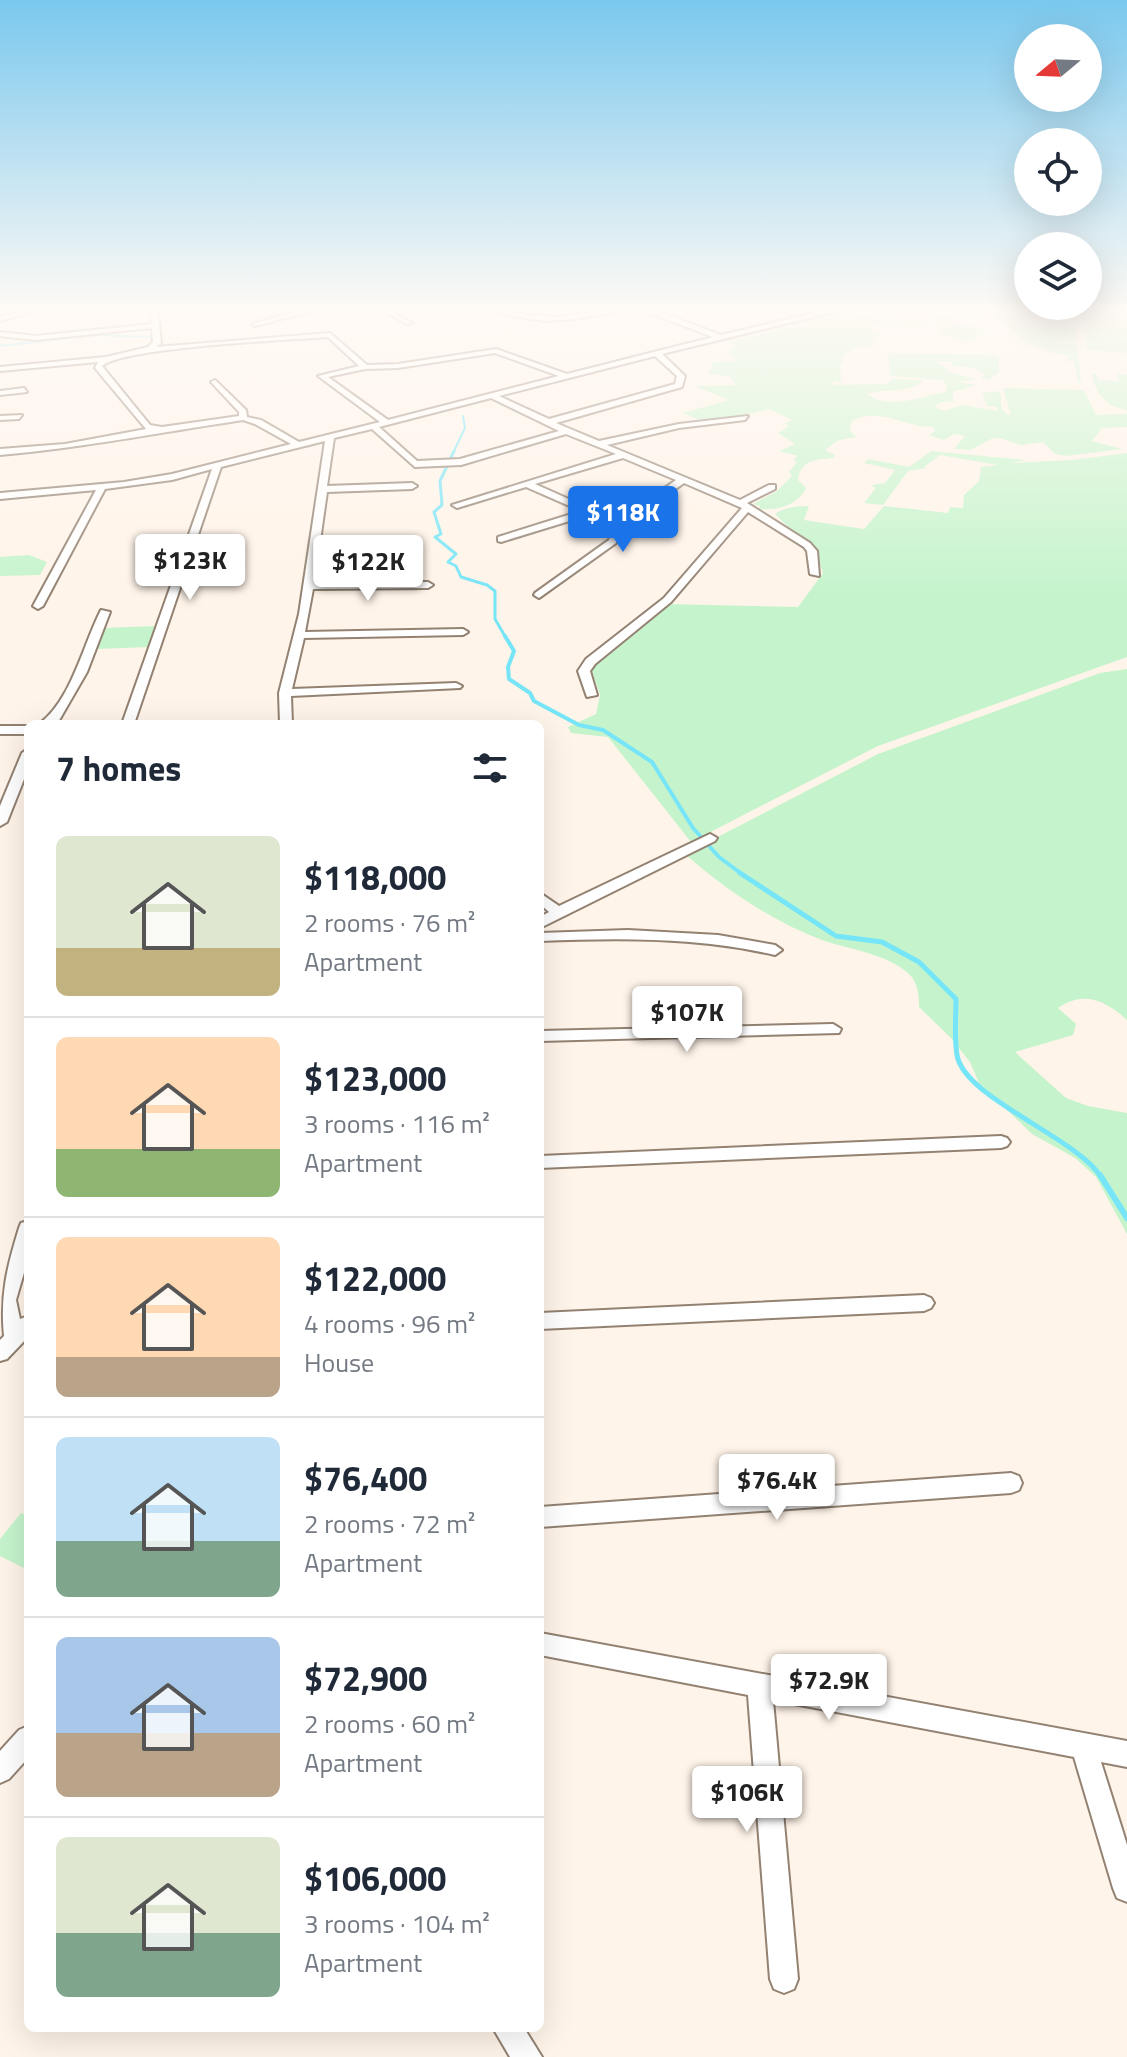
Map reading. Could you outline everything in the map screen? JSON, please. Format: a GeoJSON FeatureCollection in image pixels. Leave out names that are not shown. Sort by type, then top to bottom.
{"type":"FeatureCollection","features":[{"type":"Feature","properties":{"kind":"street"},"geometry":{"type":"LineString","coordinates":[[126,402],[143,423],[162,429]]}},
{"type":"Feature","properties":{"kind":"street"},"geometry":{"type":"LineString","coordinates":[[234,402],[243,412],[243,418]]}},
{"type":"Feature","properties":{"kind":"street"},"geometry":{"type":"LineString","coordinates":[[358,402],[387,423]]}},
{"type":"Feature","properties":{"kind":"street"},"geometry":{"type":"LineString","coordinates":[[0,510],[4,495],[102,487],[217,468],[469,402]]}},
{"type":"Feature","properties":{"kind":"street"},"geometry":{"type":"LineString","coordinates":[[506,402],[743,506],[807,545],[812,551],[815,574]]}},
{"type":"Feature","properties":{"kind":"street"},"geometry":{"type":"LineString","coordinates":[[549,422],[619,402]]}},
{"type":"Feature","properties":{"kind":"street"},"geometry":{"type":"LineString","coordinates":[[0,418],[19,417]]}},
{"type":"Feature","properties":{"kind":"street"},"geometry":{"type":"LineString","coordinates":[[0,452],[65,447],[243,418],[258,422],[298,445]]}},
{"type":"Feature","properties":{"kind":"street"},"geometry":{"type":"LineString","coordinates":[[599,444],[679,426],[745,418]]}},
{"type":"Feature","properties":{"kind":"street"},"geometry":{"type":"LineString","coordinates":[[375,427],[399,446],[410,462],[447,464],[567,431]]}},
{"type":"Feature","properties":{"kind":"street"},"geometry":{"type":"LineString","coordinates":[[286,720],[285,693],[308,586],[330,438]]}},
{"type":"Feature","properties":{"kind":"street"},"geometry":{"type":"LineString","coordinates":[[457,505],[623,455]]}},
{"type":"Feature","properties":{"kind":"street"},"geometry":{"type":"LineString","coordinates":[[129,720],[217,468]]}},
{"type":"Feature","properties":{"kind":"street"},"geometry":{"type":"LineString","coordinates":[[539,595],[613,541],[619,525],[682,480]]}},
{"type":"Feature","properties":{"kind":"street"},"geometry":{"type":"LineString","coordinates":[[527,484],[619,525]]}},
{"type":"Feature","properties":{"kind":"street"},"geometry":{"type":"LineString","coordinates":[[323,489],[412,486]]}},
{"type":"Feature","properties":{"kind":"street"},"geometry":{"type":"LineString","coordinates":[[38,606],[102,487]]}},
{"type":"Feature","properties":{"kind":"street"},"geometry":{"type":"LineString","coordinates":[[591,695],[584,671],[591,657],[653,614],[687,580],[743,506],[772,487]]}},
{"type":"Feature","properties":{"kind":"street"},"geometry":{"type":"LineString","coordinates":[[501,539],[589,512]]}},
{"type":"Feature","properties":{"kind":"street"},"geometry":{"type":"LineString","coordinates":[[308,586],[428,585]]}},
{"type":"Feature","properties":{"kind":"street"},"geometry":{"type":"LineString","coordinates":[[53,720],[81,672],[105,612]]}},
{"type":"Feature","properties":{"kind":"street"},"geometry":{"type":"LineString","coordinates":[[299,635],[463,632]]}},
{"type":"Feature","properties":{"kind":"street"},"geometry":{"type":"LineString","coordinates":[[285,693],[456,686]]}},
{"type":"Feature","properties":{"kind":"street"},"geometry":{"type":"LineString","coordinates":[[0,730],[24,730]]}},
{"type":"Feature","properties":{"kind":"street"},"geometry":{"type":"LineString","coordinates":[[0,822],[24,763]]}},
{"type":"Feature","properties":{"kind":"street"},"geometry":{"type":"LineString","coordinates":[[544,921],[710,838]]}},
{"type":"Feature","properties":{"kind":"street"},"geometry":{"type":"LineString","coordinates":[[544,900],[558,912]]}},
{"type":"Feature","properties":{"kind":"street"},"geometry":{"type":"LineString","coordinates":[[544,937],[589,935],[728,940],[775,950]]}},
{"type":"Feature","properties":{"kind":"street"},"geometry":{"type":"LineString","coordinates":[[544,1036],[833,1029]]}},
{"type":"Feature","properties":{"kind":"street"},"geometry":{"type":"LineString","coordinates":[[544,1162],[1001,1142]]}},
{"type":"Feature","properties":{"kind":"street"},"geometry":{"type":"LineString","coordinates":[[14,1338],[6,1300],[24,1241]]}},
{"type":"Feature","properties":{"kind":"street"},"geometry":{"type":"LineString","coordinates":[[544,1321],[924,1303]]}},
{"type":"Feature","properties":{"kind":"street"},"geometry":{"type":"LineString","coordinates":[[544,1517],[1011,1483]]}},
{"type":"Feature","properties":{"kind":"street"},"geometry":{"type":"LineString","coordinates":[[544,1645],[1127,1754]]}},
{"type":"Feature","properties":{"kind":"street"},"geometry":{"type":"LineString","coordinates":[[759,1684],[784,1979]]}},
{"type":"Feature","properties":{"kind":"street"},"geometry":{"type":"LineString","coordinates":[[0,1770],[24,1743]]}},
{"type":"Feature","properties":{"kind":"street"},"geometry":{"type":"LineString","coordinates":[[1083,1745],[1127,1888]]}},
{"type":"Feature","properties":{"kind":"street"},"geometry":{"type":"LineString","coordinates":[[510,2032],[527,2057]]}},
{"type":"Feature","properties":{"kind":"green space"},"geometry":{"type":"Polygon","coordinates":[[[722,402],[943,402],[934,406],[944,411],[962,405],[998,411],[985,402],[1001,402],[1006,414],[1011,415],[1007,402],[1090,402],[1096,415],[1127,414],[1127,427],[1102,428],[1092,441],[1122,449],[1066,456],[1055,454],[1043,442],[1021,445],[999,438],[970,450],[954,449],[965,436],[954,434],[944,440],[929,435],[935,431],[933,427],[883,417],[862,417],[852,421],[850,431],[857,437],[839,440],[825,450],[835,455],[833,458],[810,462],[802,468],[798,480],[806,488],[798,499],[780,508],[759,509],[760,506],[753,504],[777,491],[792,476],[789,472],[798,456],[779,451],[795,444],[778,433],[788,427],[786,423],[792,420],[769,409],[735,417],[699,420],[683,413],[722,402]]]}},
{"type":"Feature","properties":{"kind":"green space"},"geometry":{"type":"Polygon","coordinates":[[[1109,402],[1127,402],[1127,410],[1109,402]]]}},
{"type":"Feature","properties":{"kind":"green space"},"geometry":{"type":"Polygon","coordinates":[[[931,451],[1027,460],[1010,463],[1127,453],[1127,657],[878,746],[691,842],[608,737],[571,733],[568,727],[596,714],[600,695],[590,665],[666,604],[798,607],[823,573],[817,555],[775,514],[779,512],[791,507],[809,506],[804,520],[864,529],[884,506],[948,513],[950,507],[963,508],[964,495],[979,481],[981,467],[998,465],[940,455],[924,467],[927,468],[908,471],[883,505],[864,503],[876,488],[871,485],[885,483],[895,470],[864,463],[868,459],[909,467],[931,451]]]}},
{"type":"Feature","properties":{"kind":"green space"},"geometry":{"type":"Polygon","coordinates":[[[29,555],[47,562],[40,575],[0,576],[0,557],[29,555]]]}},
{"type":"Feature","properties":{"kind":"green space"},"geometry":{"type":"Polygon","coordinates":[[[155,626],[148,647],[97,649],[104,628],[155,626]]]}},
{"type":"Feature","properties":{"kind":"green space"},"geometry":{"type":"Polygon","coordinates":[[[1127,669],[1127,1020],[1103,1003],[1077,1000],[1058,1008],[1076,1024],[1073,1035],[1015,1052],[1066,1098],[1088,1106],[1127,1113],[1127,1234],[1096,1177],[1075,1158],[1032,1134],[979,1083],[970,1062],[919,1007],[916,985],[908,973],[878,956],[822,940],[767,914],[732,892],[685,854],[878,754],[1100,673],[1127,669]]]}},
{"type":"Feature","properties":{"kind":"green space"},"geometry":{"type":"Polygon","coordinates":[[[21,1513],[24,1514],[24,1568],[0,1556],[0,1539],[21,1513]]]}},
{"type":"Feature","properties":{"kind":"waterway"},"geometry":{"type":"LineString","coordinates":[[453,453],[465,428],[463,416]]}},
{"type":"Feature","properties":{"kind":"waterway"},"geometry":{"type":"LineString","coordinates":[[454,451],[440,481],[442,505],[434,512],[441,534],[435,537],[456,554],[448,562],[456,566],[461,577],[487,585],[495,591],[495,619],[506,638]]}},
{"type":"Feature","properties":{"kind":"waterway"},"geometry":{"type":"LineString","coordinates":[[505,636],[514,651],[508,667],[509,679],[530,693],[534,701],[579,725],[603,730],[652,762],[693,828],[719,857],[743,875]]}},
{"type":"Feature","properties":{"kind":"waterway"},"geometry":{"type":"LineString","coordinates":[[743,875],[836,936],[882,942],[919,962],[956,999],[956,1048],[964,1071],[999,1102],[1069,1147],[1101,1177]]}},
{"type":"Feature","properties":{"kind":"waterway"},"geometry":{"type":"LineString","coordinates":[[1100,1175],[1127,1218]]}}]}
